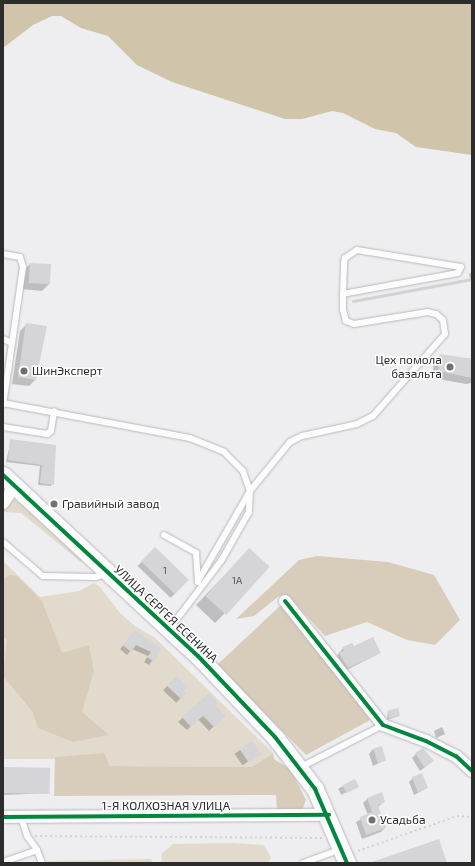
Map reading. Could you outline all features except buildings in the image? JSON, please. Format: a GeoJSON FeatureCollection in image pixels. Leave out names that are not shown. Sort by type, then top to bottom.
{"type":"FeatureCollection","features":[{"type":"Feature","properties":{"kind":"street","name":"УЛИЦА СЕРГЕЯ ЕСЕНИНА"},"geometry":{"type":"LineString","coordinates":[[3,475],[107,574],[169,629],[250,709],[301,767],[329,815],[349,854]]}},
{"type":"Feature","properties":{"kind":"street"},"geometry":{"type":"LineString","coordinates":[[3,503],[15,486]]}},
{"type":"Feature","properties":{"kind":"street"},"geometry":{"type":"LineString","coordinates":[[285,601],[383,725],[426,741],[456,756],[472,771]]}},
{"type":"Feature","properties":{"kind":"street","name":"1-Я КОЛХОЗНАЯ УЛИЦА"},"geometry":{"type":"LineString","coordinates":[[3,817],[329,815]]}},
{"type":"Feature","properties":{"kind":"lane"},"geometry":{"type":"LineString","coordinates":[[169,629],[200,584],[250,491],[296,438],[357,424],[379,412],[445,334],[443,320],[436,314],[428,312],[350,324],[344,316],[343,294],[346,258],[357,250],[460,267],[458,273],[343,294]]}},
{"type":"Feature","properties":{"kind":"lane"},"geometry":{"type":"LineString","coordinates":[[3,254],[20,257],[23,262],[12,343],[5,373],[3,404],[54,411],[170,433],[214,447],[230,456],[246,477],[250,491],[251,503],[246,518],[221,562],[200,584]]}},
{"type":"Feature","properties":{"kind":"lane"},"geometry":{"type":"LineString","coordinates":[[3,339],[12,343]]}},
{"type":"Feature","properties":{"kind":"lane"},"geometry":{"type":"LineString","coordinates":[[3,427],[47,434],[51,431],[54,411]]}},
{"type":"Feature","properties":{"kind":"lane"},"geometry":{"type":"LineString","coordinates":[[164,534],[196,553],[200,584]]}},
{"type":"Feature","properties":{"kind":"lane"},"geometry":{"type":"LineString","coordinates":[[3,542],[43,576],[94,577],[107,574]]}},
{"type":"Feature","properties":{"kind":"lane"},"geometry":{"type":"LineString","coordinates":[[301,767],[383,725]]}},
{"type":"Feature","properties":{"kind":"lane"},"geometry":{"type":"LineString","coordinates":[[21,817],[26,836],[37,850],[42,863]]}},
{"type":"Feature","properties":{"kind":"lane"},"geometry":{"type":"LineString","coordinates":[[3,862],[37,850]]}},
{"type":"Feature","properties":{"kind":"lane"},"geometry":{"type":"LineString","coordinates":[[303,863],[349,854]]}},
{"type":"Feature","properties":{"kind":"path"},"geometry":{"type":"LineString","coordinates":[[349,854],[456,816],[472,817]]}},
{"type":"Feature","properties":{"kind":"path"},"geometry":{"type":"LineString","coordinates":[[26,836],[328,838]]}},
{"type":"Feature","properties":{"kind":"shaded area"},"geometry":{"type":"Polygon","coordinates":[[[3,3],[472,3],[472,155],[416,147],[396,133],[375,129],[343,113],[332,111],[302,119],[285,119],[172,82],[137,65],[108,36],[81,28],[61,16],[52,16],[33,25],[3,48],[3,3]]]}},
{"type":"Feature","properties":{"kind":"shaded area"},"geometry":{"type":"Polygon","coordinates":[[[15,500],[20,501],[83,559],[81,562],[21,513],[3,512],[8,502],[15,500]]]}},
{"type":"Feature","properties":{"kind":"shaded area"},"geometry":{"type":"Polygon","coordinates":[[[317,556],[388,562],[434,575],[460,620],[435,645],[407,640],[367,622],[325,636],[288,596],[279,596],[254,616],[236,619],[299,560],[317,556]]]}},
{"type":"Feature","properties":{"kind":"shaded area"},"geometry":{"type":"Polygon","coordinates":[[[3,561],[40,597],[79,591],[94,583],[100,587],[120,613],[136,627],[133,631],[137,627],[155,638],[273,753],[252,767],[110,766],[103,753],[54,759],[3,759],[3,561]]]}},
{"type":"Feature","properties":{"kind":"shaded area"},"geometry":{"type":"Polygon","coordinates":[[[10,575],[17,576],[42,601],[62,653],[89,645],[94,671],[82,712],[109,735],[73,742],[38,728],[32,711],[3,676],[7,640],[3,636],[3,579],[10,575]]]}},
{"type":"Feature","properties":{"kind":"shaded area"},"geometry":{"type":"Polygon","coordinates":[[[281,605],[372,719],[306,755],[217,665],[281,605]]]}},
{"type":"Feature","properties":{"kind":"shaded area"},"geometry":{"type":"Polygon","coordinates":[[[104,753],[110,766],[252,767],[273,753],[274,759],[291,770],[306,800],[302,810],[277,810],[276,795],[54,796],[55,757],[104,753]]]}},
{"type":"Feature","properties":{"kind":"shaded area"},"geometry":{"type":"Polygon","coordinates":[[[233,843],[264,845],[271,857],[268,863],[161,863],[162,853],[173,844],[233,843]]]}},
{"type":"Feature","properties":{"kind":"shaded area"},"geometry":{"type":"Polygon","coordinates":[[[151,859],[153,863],[49,863],[48,861],[151,859]]]}},
{"type":"Feature","properties":{"kind":"railway"},"geometry":{"type":"LineString","coordinates":[[353,301],[472,279]]}},
{"type":"Feature","properties":{"kind":"cycle path"},"geometry":{"type":"LineString","coordinates":[[3,475],[198,656],[275,737],[315,789],[347,863]]}},
{"type":"Feature","properties":{"kind":"cycle path"},"geometry":{"type":"LineString","coordinates":[[285,601],[383,725],[426,741],[456,756],[472,771]]}},
{"type":"Feature","properties":{"kind":"cycle path"},"geometry":{"type":"LineString","coordinates":[[3,817],[329,815]]}},
{"type":"Feature","properties":{"kind":"place","name":"Цех помола базальта"},"geometry":{"type":"Point","coordinates":[450,367]}},
{"type":"Feature","properties":{"kind":"place","name":"ШинЭксперт"},"geometry":{"type":"Point","coordinates":[24,371]}},
{"type":"Feature","properties":{"kind":"place","name":"Гравийный завод"},"geometry":{"type":"Point","coordinates":[54,504]}},
{"type":"Feature","properties":{"kind":"place","name":"Усадьба"},"geometry":{"type":"Point","coordinates":[372,820]}}]}
